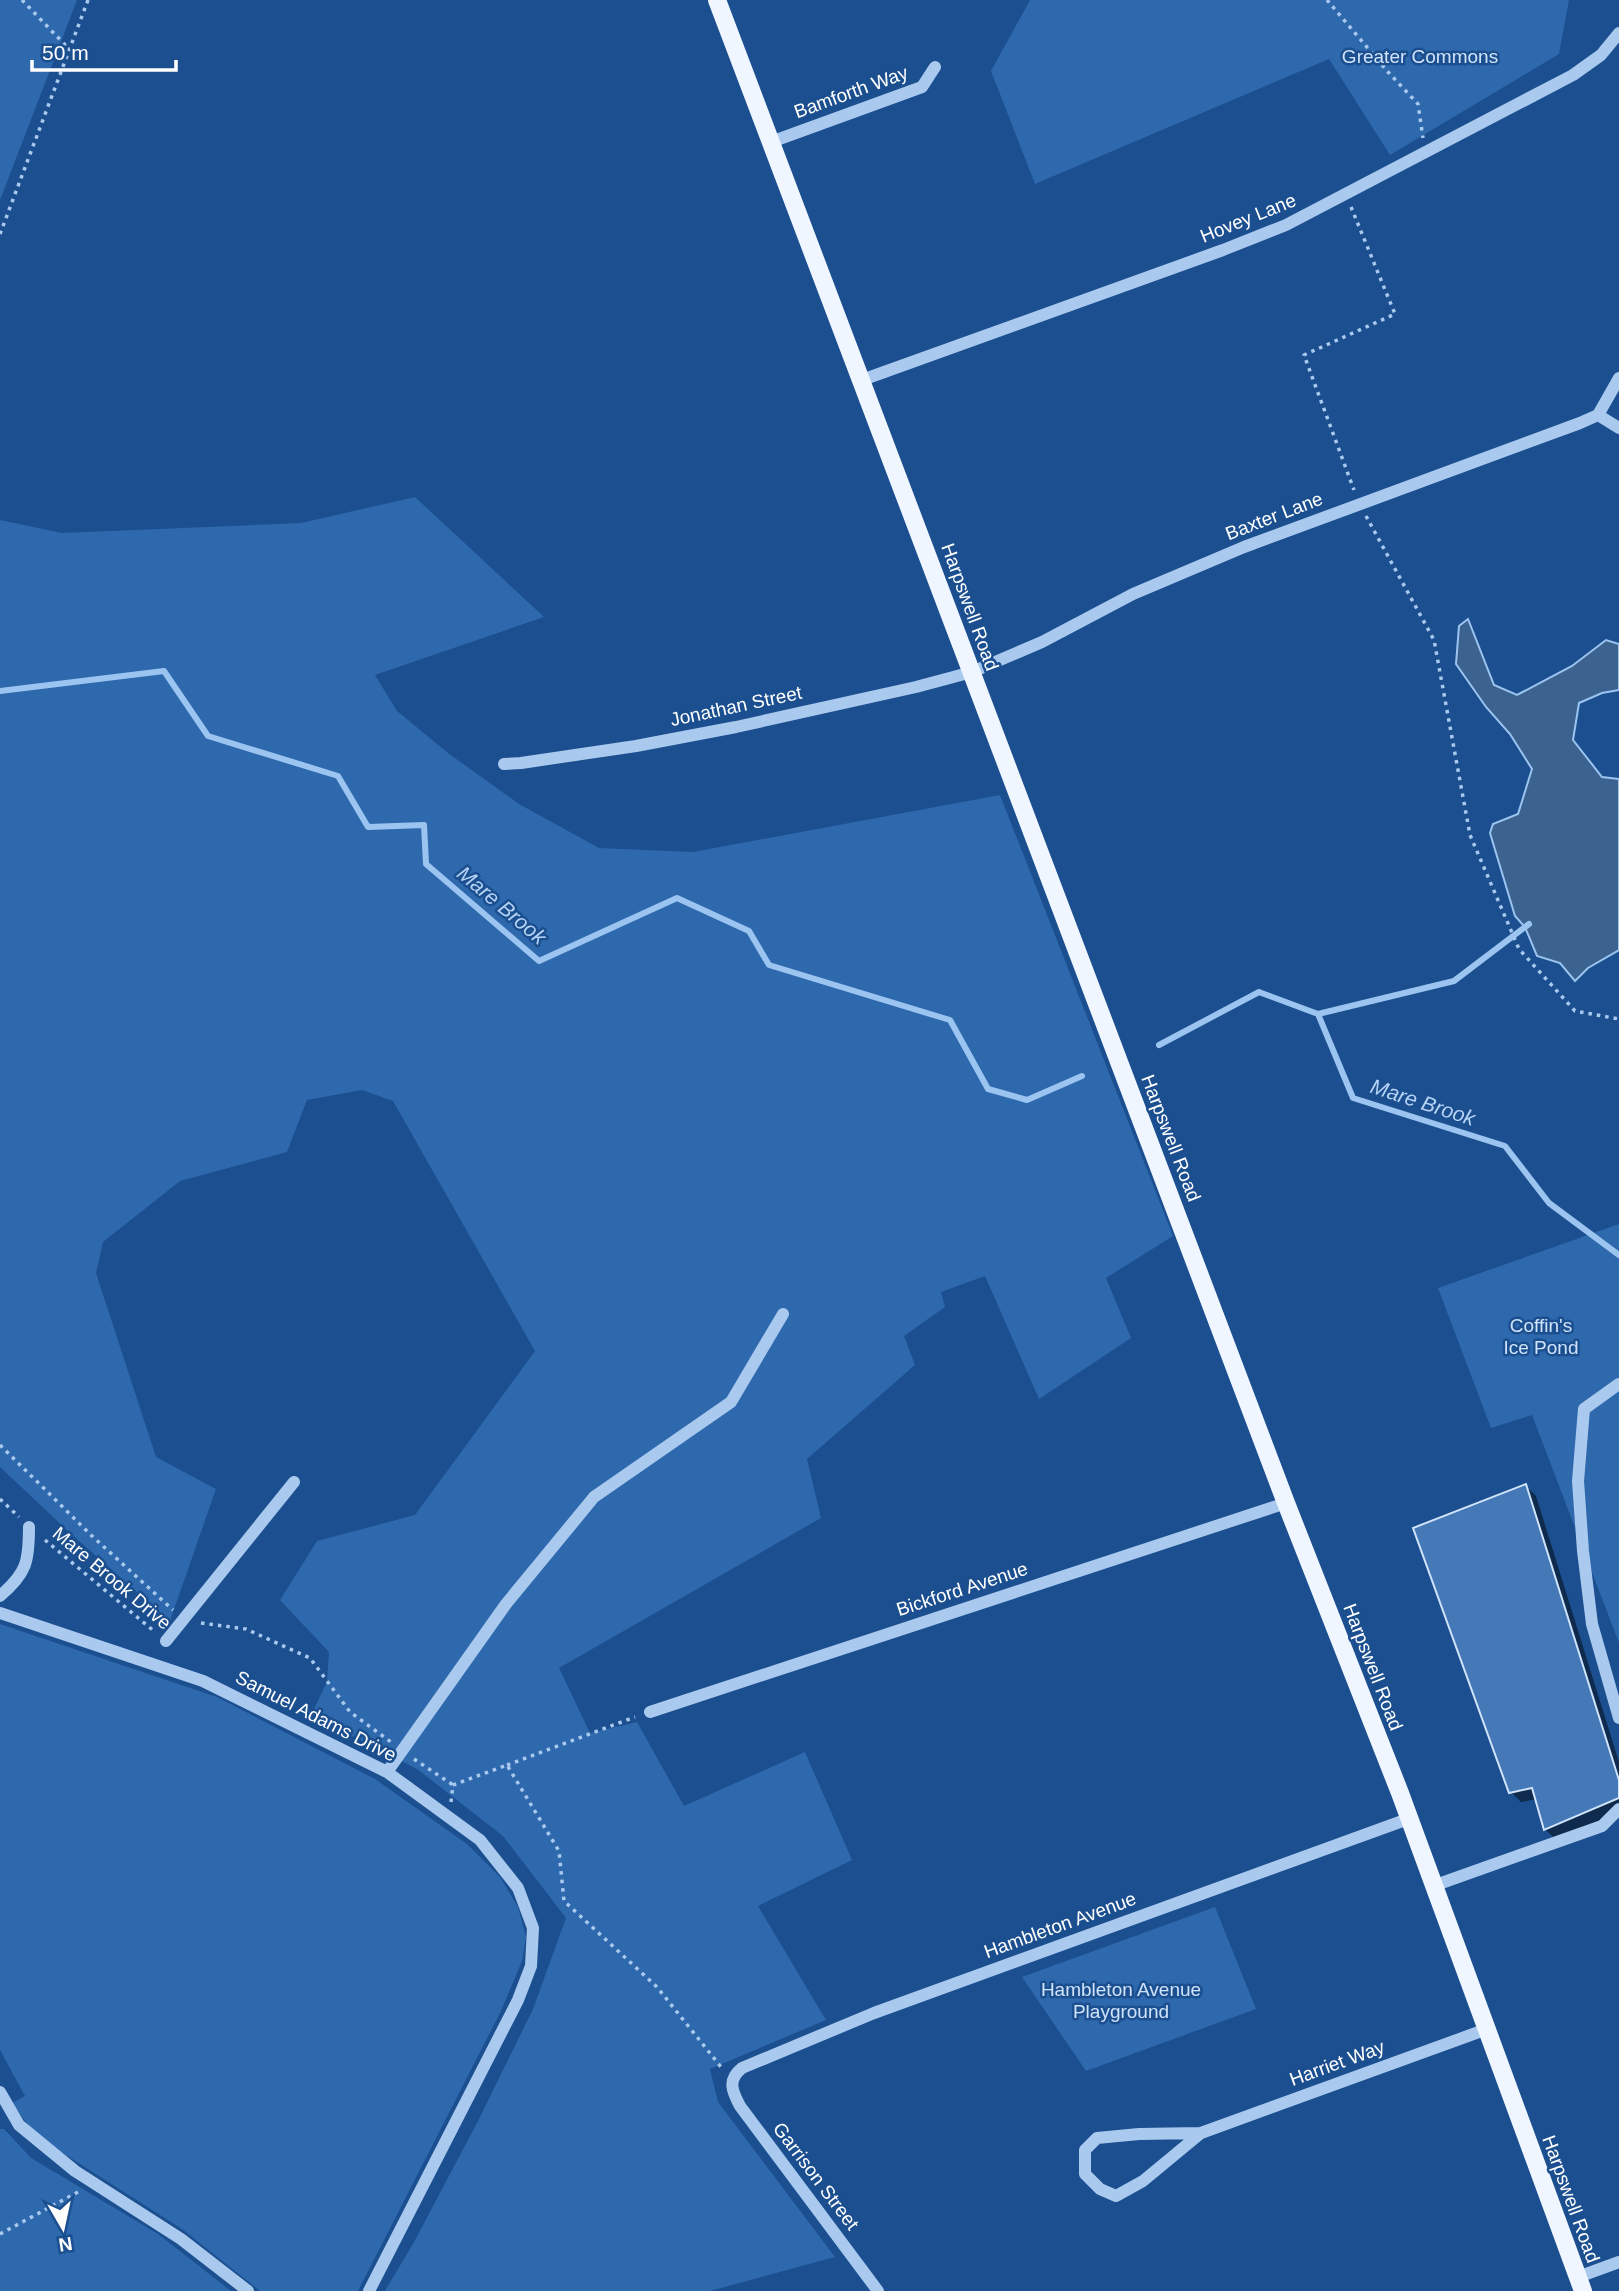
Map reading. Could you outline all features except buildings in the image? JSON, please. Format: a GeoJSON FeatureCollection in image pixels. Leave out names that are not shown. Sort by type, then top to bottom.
{"type":"FeatureCollection","features":[{"type":"Feature","properties":{"kind":"main road","name":"Harpswell Road"},"geometry":{"type":"LineString","coordinates":[[717,0],[1408,1819],[1580,2284]]}},
{"type":"Feature","properties":{"kind":"street","name":"Hovey Lane"},"geometry":{"type":"LineString","coordinates":[[862,380],[1286,225],[1580,71],[1601,55],[1619,33]]}},
{"type":"Feature","properties":{"kind":"street","name":"Bamforth Way"},"geometry":{"type":"LineString","coordinates":[[771,142],[922,87],[935,67]]}},
{"type":"Feature","properties":{"kind":"street"},"geometry":{"type":"LineString","coordinates":[[1619,378],[1598,415],[1619,428]]}},
{"type":"Feature","properties":{"kind":"street","name":"Baxter Lane"},"geometry":{"type":"LineString","coordinates":[[972,672],[1042,642],[1133,594],[1244,547],[1580,424],[1598,415]]}},
{"type":"Feature","properties":{"kind":"street","name":"Jonathan Street"},"geometry":{"type":"LineString","coordinates":[[504,764],[636,746],[903,690],[972,672]]}},
{"type":"Feature","properties":{"kind":"street"},"geometry":{"type":"LineString","coordinates":[[387,1772],[506,1604],[594,1497],[731,1402],[783,1314]]}},
{"type":"Feature","properties":{"kind":"street"},"geometry":{"type":"LineString","coordinates":[[1619,1384],[1584,1409],[1578,1481],[1592,1624],[1619,1718]]}},
{"type":"Feature","properties":{"kind":"street"},"geometry":{"type":"LineString","coordinates":[[166,1641],[294,1482]]}},
{"type":"Feature","properties":{"kind":"street","name":"Bickford Avenue"},"geometry":{"type":"LineString","coordinates":[[650,1712],[1286,1503]]}},
{"type":"Feature","properties":{"kind":"street"},"geometry":{"type":"LineString","coordinates":[[0,1596],[18,1580],[29,1556],[29,1527]]}},
{"type":"Feature","properties":{"kind":"street","name":"Samuel Adams Drive"},"geometry":{"type":"LineString","coordinates":[[0,1613],[203,1681],[387,1772],[480,1840],[518,1888],[533,1928],[531,1966],[518,2000],[369,2291]]}},
{"type":"Feature","properties":{"kind":"street"},"geometry":{"type":"LineString","coordinates":[[1433,1886],[1602,1826],[1619,1809]]}},
{"type":"Feature","properties":{"kind":"street","name":"Hambleton Avenue"},"geometry":{"type":"LineString","coordinates":[[732,2080],[742,2068],[874,2013],[1408,1819]]}},
{"type":"Feature","properties":{"kind":"street","name":"Harriet Way"},"geometry":{"type":"LineString","coordinates":[[1201,2133],[1097,2138],[1085,2150],[1085,2174],[1100,2189],[1116,2196],[1143,2180],[1201,2133],[1487,2029]]}},
{"type":"Feature","properties":{"kind":"street","name":"Garrison Street"},"geometry":{"type":"LineString","coordinates":[[732,2080],[740,2106],[878,2291]]}},
{"type":"Feature","properties":{"kind":"street"},"geometry":{"type":"LineString","coordinates":[[0,2092],[19,2125],[94,2185],[181,2239],[248,2291]]}},
{"type":"Feature","properties":{"kind":"street"},"geometry":{"type":"LineString","coordinates":[[1580,2284],[1619,2262]]}},
{"type":"Feature","properties":{"kind":"path"},"geometry":{"type":"LineString","coordinates":[[22,0],[69,49]]}},
{"type":"Feature","properties":{"kind":"path"},"geometry":{"type":"LineString","coordinates":[[0,234],[88,0]]}},
{"type":"Feature","properties":{"kind":"path"},"geometry":{"type":"LineString","coordinates":[[1327,0],[1418,104],[1424,154]]}},
{"type":"Feature","properties":{"kind":"path"},"geometry":{"type":"LineString","coordinates":[[1347,195],[1395,314],[1304,355],[1360,505],[1434,640],[1470,835],[1519,949],[1575,1011],[1619,1019]]}},
{"type":"Feature","properties":{"kind":"path"},"geometry":{"type":"LineString","coordinates":[[0,1445],[92,1536],[183,1619],[246,1629],[310,1658],[350,1712],[453,1785]]}},
{"type":"Feature","properties":{"kind":"path","name":"Mare Brook Drive"},"geometry":{"type":"LineString","coordinates":[[0,1499],[29,1527],[166,1641]]}},
{"type":"Feature","properties":{"kind":"path"},"geometry":{"type":"LineString","coordinates":[[453,1785],[650,1712]]}},
{"type":"Feature","properties":{"kind":"path"},"geometry":{"type":"LineString","coordinates":[[507,1765],[559,1851],[564,1901],[657,1987],[732,2080]]}},
{"type":"Feature","properties":{"kind":"path"},"geometry":{"type":"LineString","coordinates":[[449,1817],[453,1785]]}},
{"type":"Feature","properties":{"kind":"path"},"geometry":{"type":"LineString","coordinates":[[0,2234],[94,2185]]}},
{"type":"Feature","properties":{"kind":"green space"},"geometry":{"type":"Polygon","coordinates":[[[0,0],[77,0],[0,200],[0,0]]]}},
{"type":"Feature","properties":{"kind":"green space","name":"Greater Commons"},"geometry":{"type":"Polygon","coordinates":[[[1030,0],[1569,0],[1559,54],[1390,155],[1329,59],[1035,184],[991,71],[1030,0]]]}},
{"type":"Feature","properties":{"kind":"green space"},"geometry":{"type":"Polygon","coordinates":[[[415,497],[544,617],[375,675],[397,711],[448,753],[519,804],[599,848],[693,852],[1000,795],[1173,1236],[1106,1278],[1131,1338],[1039,1399],[985,1276],[941,1292],[945,1307],[904,1336],[915,1365],[807,1459],[821,1518],[559,1668],[590,1733],[637,1722],[684,1806],[805,1752],[852,1860],[758,1906],[826,2020],[710,2069],[718,2102],[835,2257],[710,2291],[385,2291],[478,2121],[533,2009],[566,1918],[503,1836],[417,1769],[311,1715],[327,1682],[329,1652],[280,1600],[317,1541],[415,1515],[535,1351],[393,1101],[362,1090],[307,1100],[287,1152],[180,1181],[103,1242],[96,1273],[156,1457],[216,1489],[170,1621],[0,1467],[0,520],[62,533],[301,523],[415,497]]]}},
{"type":"Feature","properties":{"kind":"green space","name":"Coffin's Ice Pond"},"geometry":{"type":"Polygon","coordinates":[[[1619,1224],[1619,1643],[1532,1415],[1491,1428],[1438,1288],[1619,1224]]]}},
{"type":"Feature","properties":{"kind":"green space"},"geometry":{"type":"Polygon","coordinates":[[[0,1624],[217,1697],[375,1779],[467,1844],[500,1877],[518,1907],[526,1937],[522,1961],[501,2011],[358,2291],[260,2291],[182,2229],[55,2148],[28,2125],[12,2103],[25,2096],[0,2050],[0,1624]]]}},
{"type":"Feature","properties":{"kind":"green space","name":"Hambleton Avenue Playground"},"geometry":{"type":"Polygon","coordinates":[[[1215,1907],[1256,2009],[1086,2071],[1022,1977],[1215,1907]]]}},
{"type":"Feature","properties":{"kind":"green space"},"geometry":{"type":"Polygon","coordinates":[[[0,2129],[4,2129],[31,2158],[158,2234],[231,2291],[0,2291],[0,2129]]]}},
{"type":"Feature","properties":{"kind":"shaded area"},"geometry":{"type":"Polygon","coordinates":[[[1468,619],[1494,685],[1517,695],[1572,666],[1606,640],[1619,644],[1619,690],[1602,693],[1579,703],[1573,740],[1602,777],[1619,779],[1619,950],[1588,968],[1575,981],[1560,963],[1537,956],[1525,927],[1515,916],[1490,833],[1493,824],[1518,814],[1532,769],[1510,734],[1486,707],[1456,664],[1459,626],[1468,619]]]}},
{"type":"Feature","properties":{"kind":"waterway","name":"Mare Brook"},"geometry":{"type":"LineString","coordinates":[[0,691],[164,671],[208,736],[338,776],[368,827],[424,825],[426,864],[539,961],[677,898],[749,931],[769,965],[950,1020],[988,1089],[1027,1100],[1082,1076]]}},
{"type":"Feature","properties":{"kind":"waterway"},"geometry":{"type":"LineString","coordinates":[[1318,1014],[1454,981],[1529,924]]}},
{"type":"Feature","properties":{"kind":"waterway","name":"Mare Brook"},"geometry":{"type":"LineString","coordinates":[[1159,1045],[1259,992],[1318,1014],[1353,1098],[1505,1146],[1549,1203],[1619,1255]]}}]}
